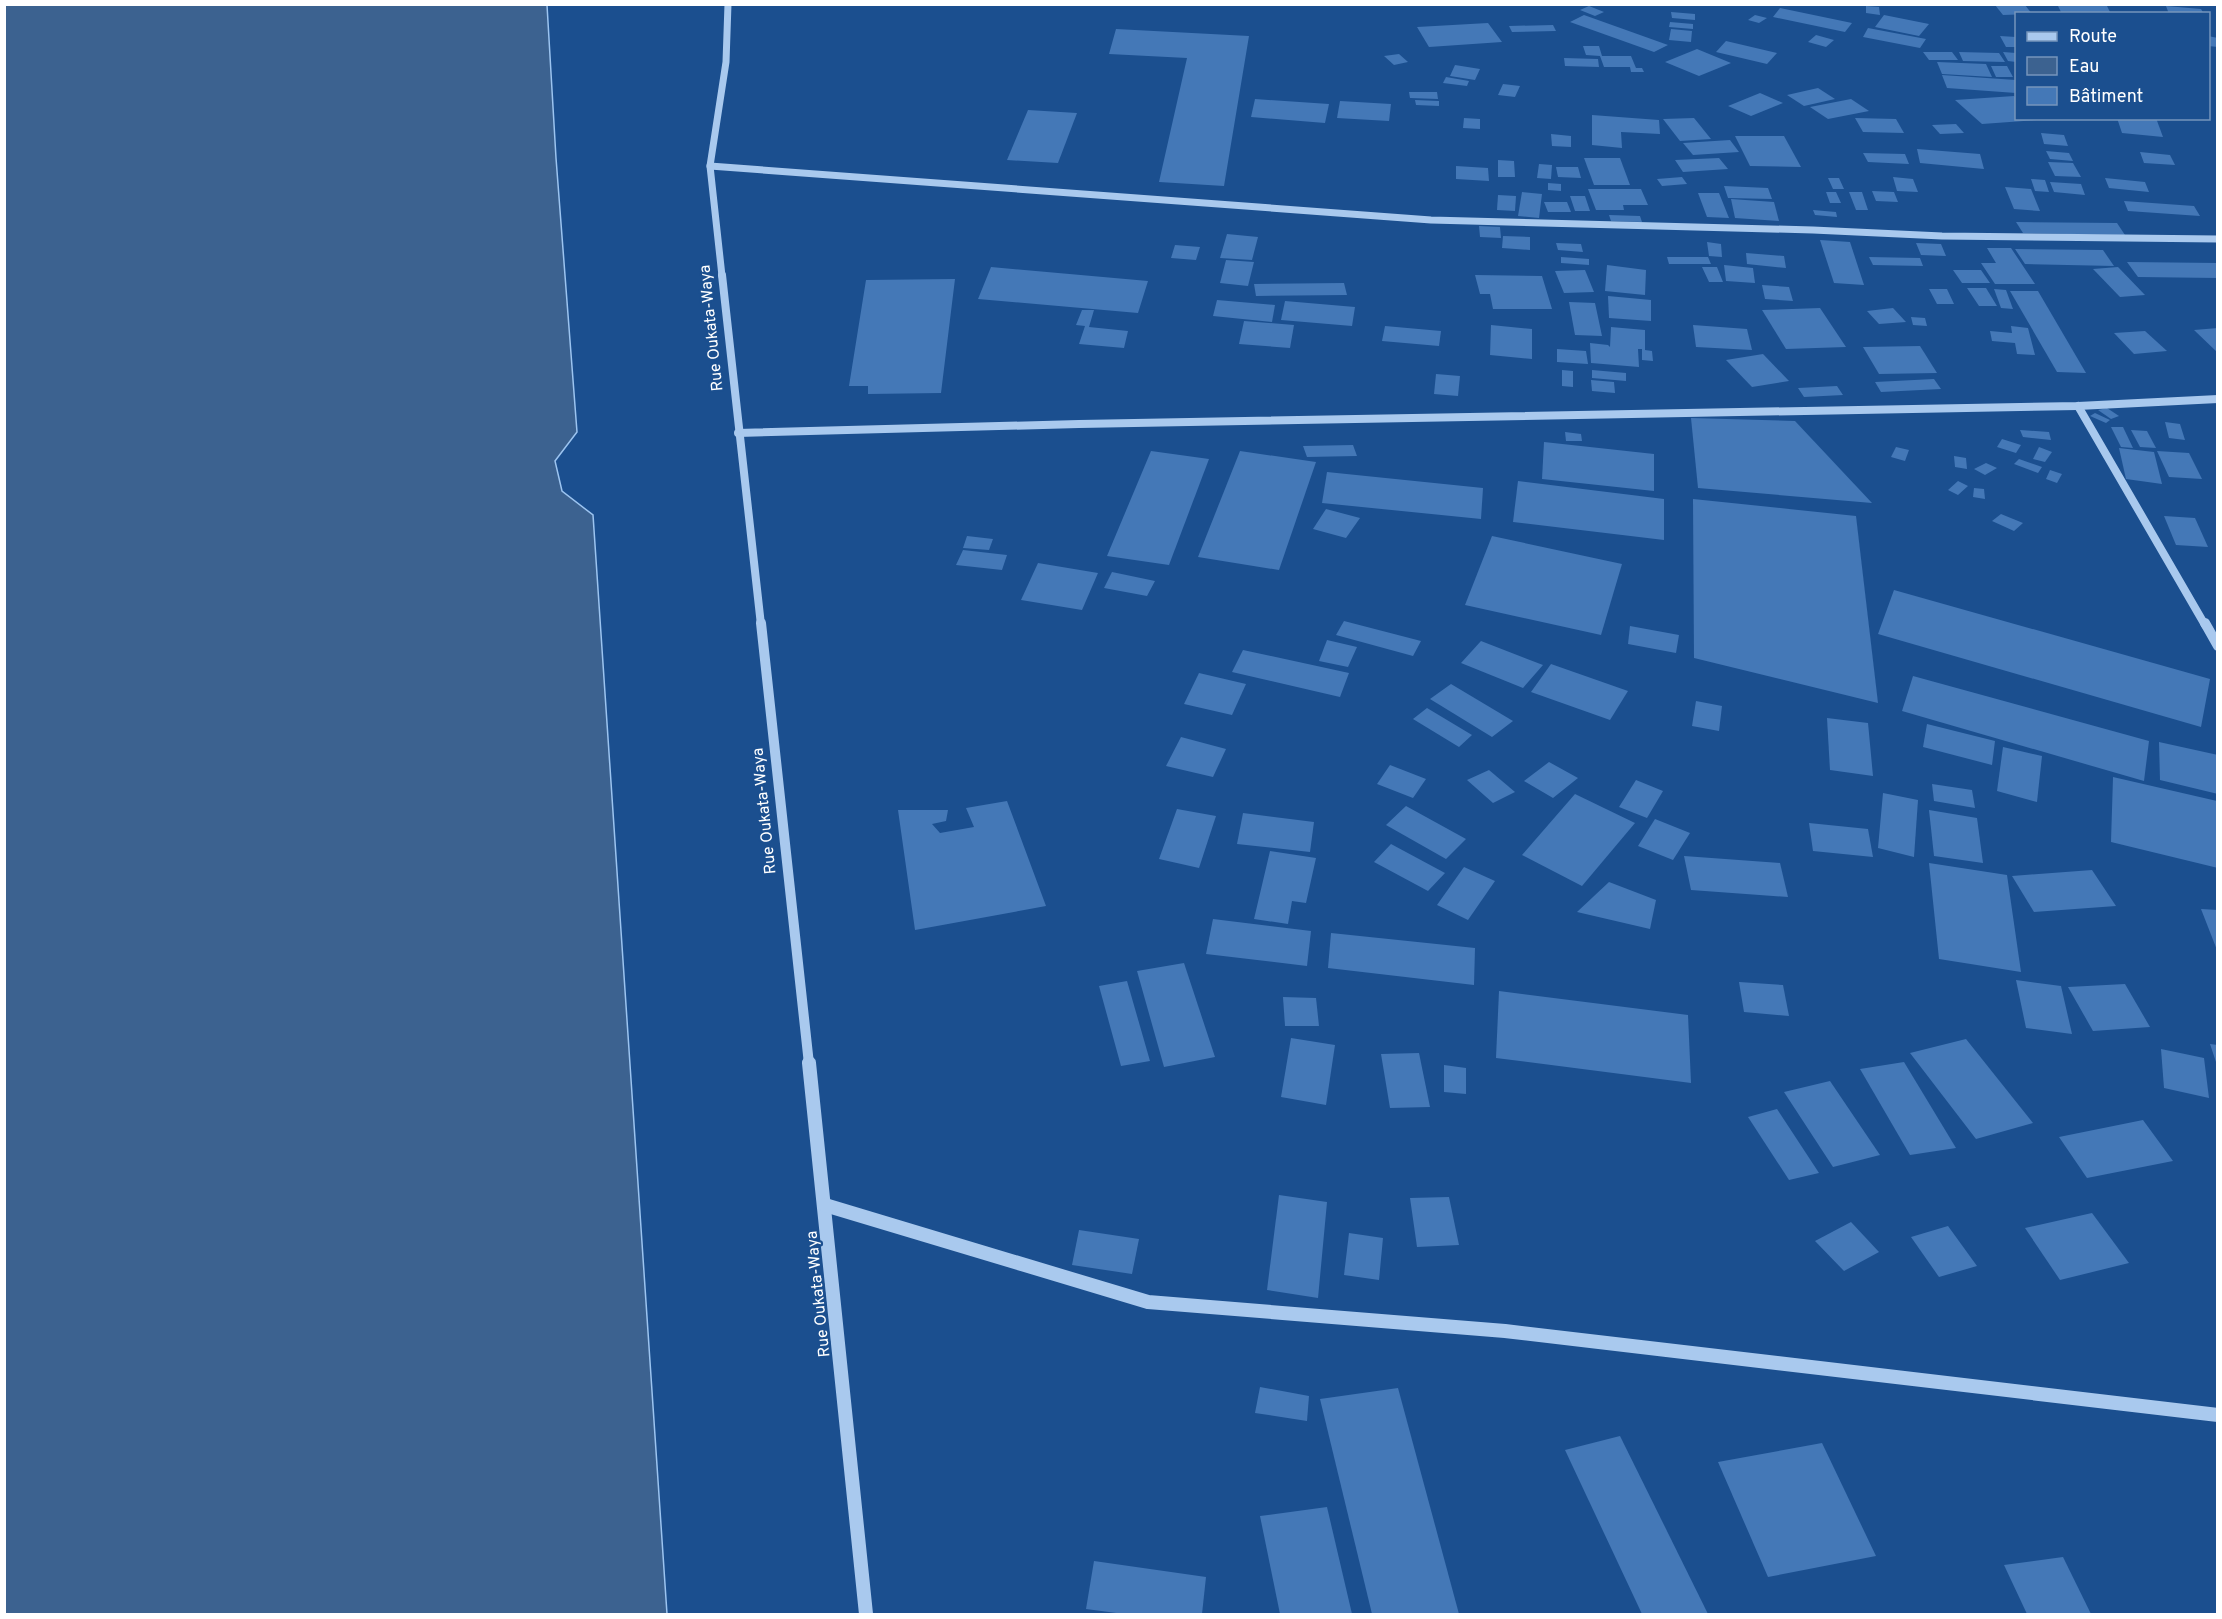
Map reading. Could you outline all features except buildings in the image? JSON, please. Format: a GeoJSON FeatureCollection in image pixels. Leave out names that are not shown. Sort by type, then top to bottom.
{"type":"FeatureCollection","features":[{"type":"Feature","properties":{"kind":"street","name":"Rue Oukata-Waya"},"geometry":{"type":"LineString","coordinates":[[728,4],[726,62],[710,166],[825,1205],[866,1614]]}},
{"type":"Feature","properties":{"kind":"street"},"geometry":{"type":"LineString","coordinates":[[710,166],[1431,220],[1942,236],[2217,239]]}},
{"type":"Feature","properties":{"kind":"street"},"geometry":{"type":"LineString","coordinates":[[738,433],[1079,424],[2078,406],[2217,399]]}},
{"type":"Feature","properties":{"kind":"street"},"geometry":{"type":"LineString","coordinates":[[2078,406],[2217,646]]}},
{"type":"Feature","properties":{"kind":"street"},"geometry":{"type":"LineString","coordinates":[[825,1205],[1148,1302],[1505,1331],[2217,1415]]}},
{"type":"Feature","properties":{"kind":"water"},"geometry":{"type":"Polygon","coordinates":[[[5,4],[547,5],[577,432],[555,461],[562,491],[593,515],[667,1614],[5,1614],[5,4]]]}}]}
